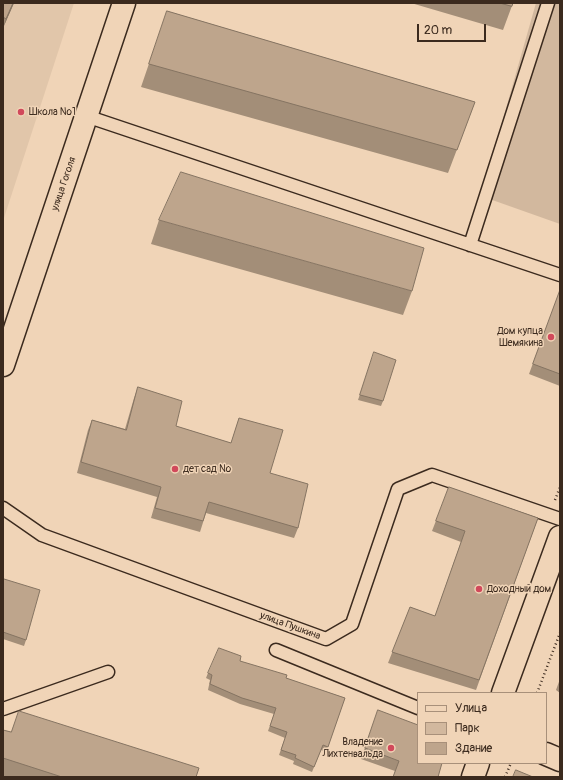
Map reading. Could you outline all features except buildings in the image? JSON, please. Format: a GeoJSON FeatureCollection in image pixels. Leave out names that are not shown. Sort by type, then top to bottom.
{"type":"FeatureCollection","features":[{"type":"Feature","properties":{"kind":"street","name":"улица Гоголя"},"geometry":{"type":"LineString","coordinates":[[3,365],[124,3]]}},
{"type":"Feature","properties":{"kind":"street"},"geometry":{"type":"LineString","coordinates":[[503,692],[560,536]]}},
{"type":"Feature","properties":{"kind":"street"},"geometry":{"type":"LineString","coordinates":[[547,754],[560,760]]}},
{"type":"Feature","properties":{"kind":"street"},"geometry":{"type":"LineString","coordinates":[[472,777],[478,764]]}},
{"type":"Feature","properties":{"kind":"lane"},"geometry":{"type":"LineString","coordinates":[[470,245],[548,3]]}},
{"type":"Feature","properties":{"kind":"lane"},"geometry":{"type":"LineString","coordinates":[[86,116],[560,275]]}},
{"type":"Feature","properties":{"kind":"lane","name":"улица Пушкина"},"geometry":{"type":"LineString","coordinates":[[3,508],[42,535],[326,639],[352,624],[398,489],[432,475],[560,519]]}},
{"type":"Feature","properties":{"kind":"lane"},"geometry":{"type":"LineString","coordinates":[[276,650],[417,708]]}},
{"type":"Feature","properties":{"kind":"lane"},"geometry":{"type":"LineString","coordinates":[[3,709],[108,672]]}},
{"type":"Feature","properties":{"kind":"path"},"geometry":{"type":"LineString","coordinates":[[537,692],[560,633]]}},
{"type":"Feature","properties":{"kind":"path"},"geometry":{"type":"LineString","coordinates":[[505,777],[511,764]]}},
{"type":"Feature","properties":{"kind":"shaded area","name":"Школа №1"},"geometry":{"type":"Polygon","coordinates":[[[3,3],[74,3],[3,221],[3,3]]]}},
{"type":"Feature","properties":{"kind":"green space"},"geometry":{"type":"Polygon","coordinates":[[[536,3],[560,3],[560,224],[481,196],[536,3]]]}},
{"type":"Feature","properties":{"kind":"place","name":"Школа №1"},"geometry":{"type":"Point","coordinates":[21,112]}},
{"type":"Feature","properties":{"kind":"place","name":"Дом купца Шемякина"},"geometry":{"type":"Point","coordinates":[551,337]}},
{"type":"Feature","properties":{"kind":"place","name":"дет сад №"},"geometry":{"type":"Point","coordinates":[175,469]}},
{"type":"Feature","properties":{"kind":"place","name":"Доходный дом"},"geometry":{"type":"Point","coordinates":[479,589]}},
{"type":"Feature","properties":{"kind":"place","name":"Владение Лихтенвальда"},"geometry":{"type":"Point","coordinates":[391,748]}}]}
